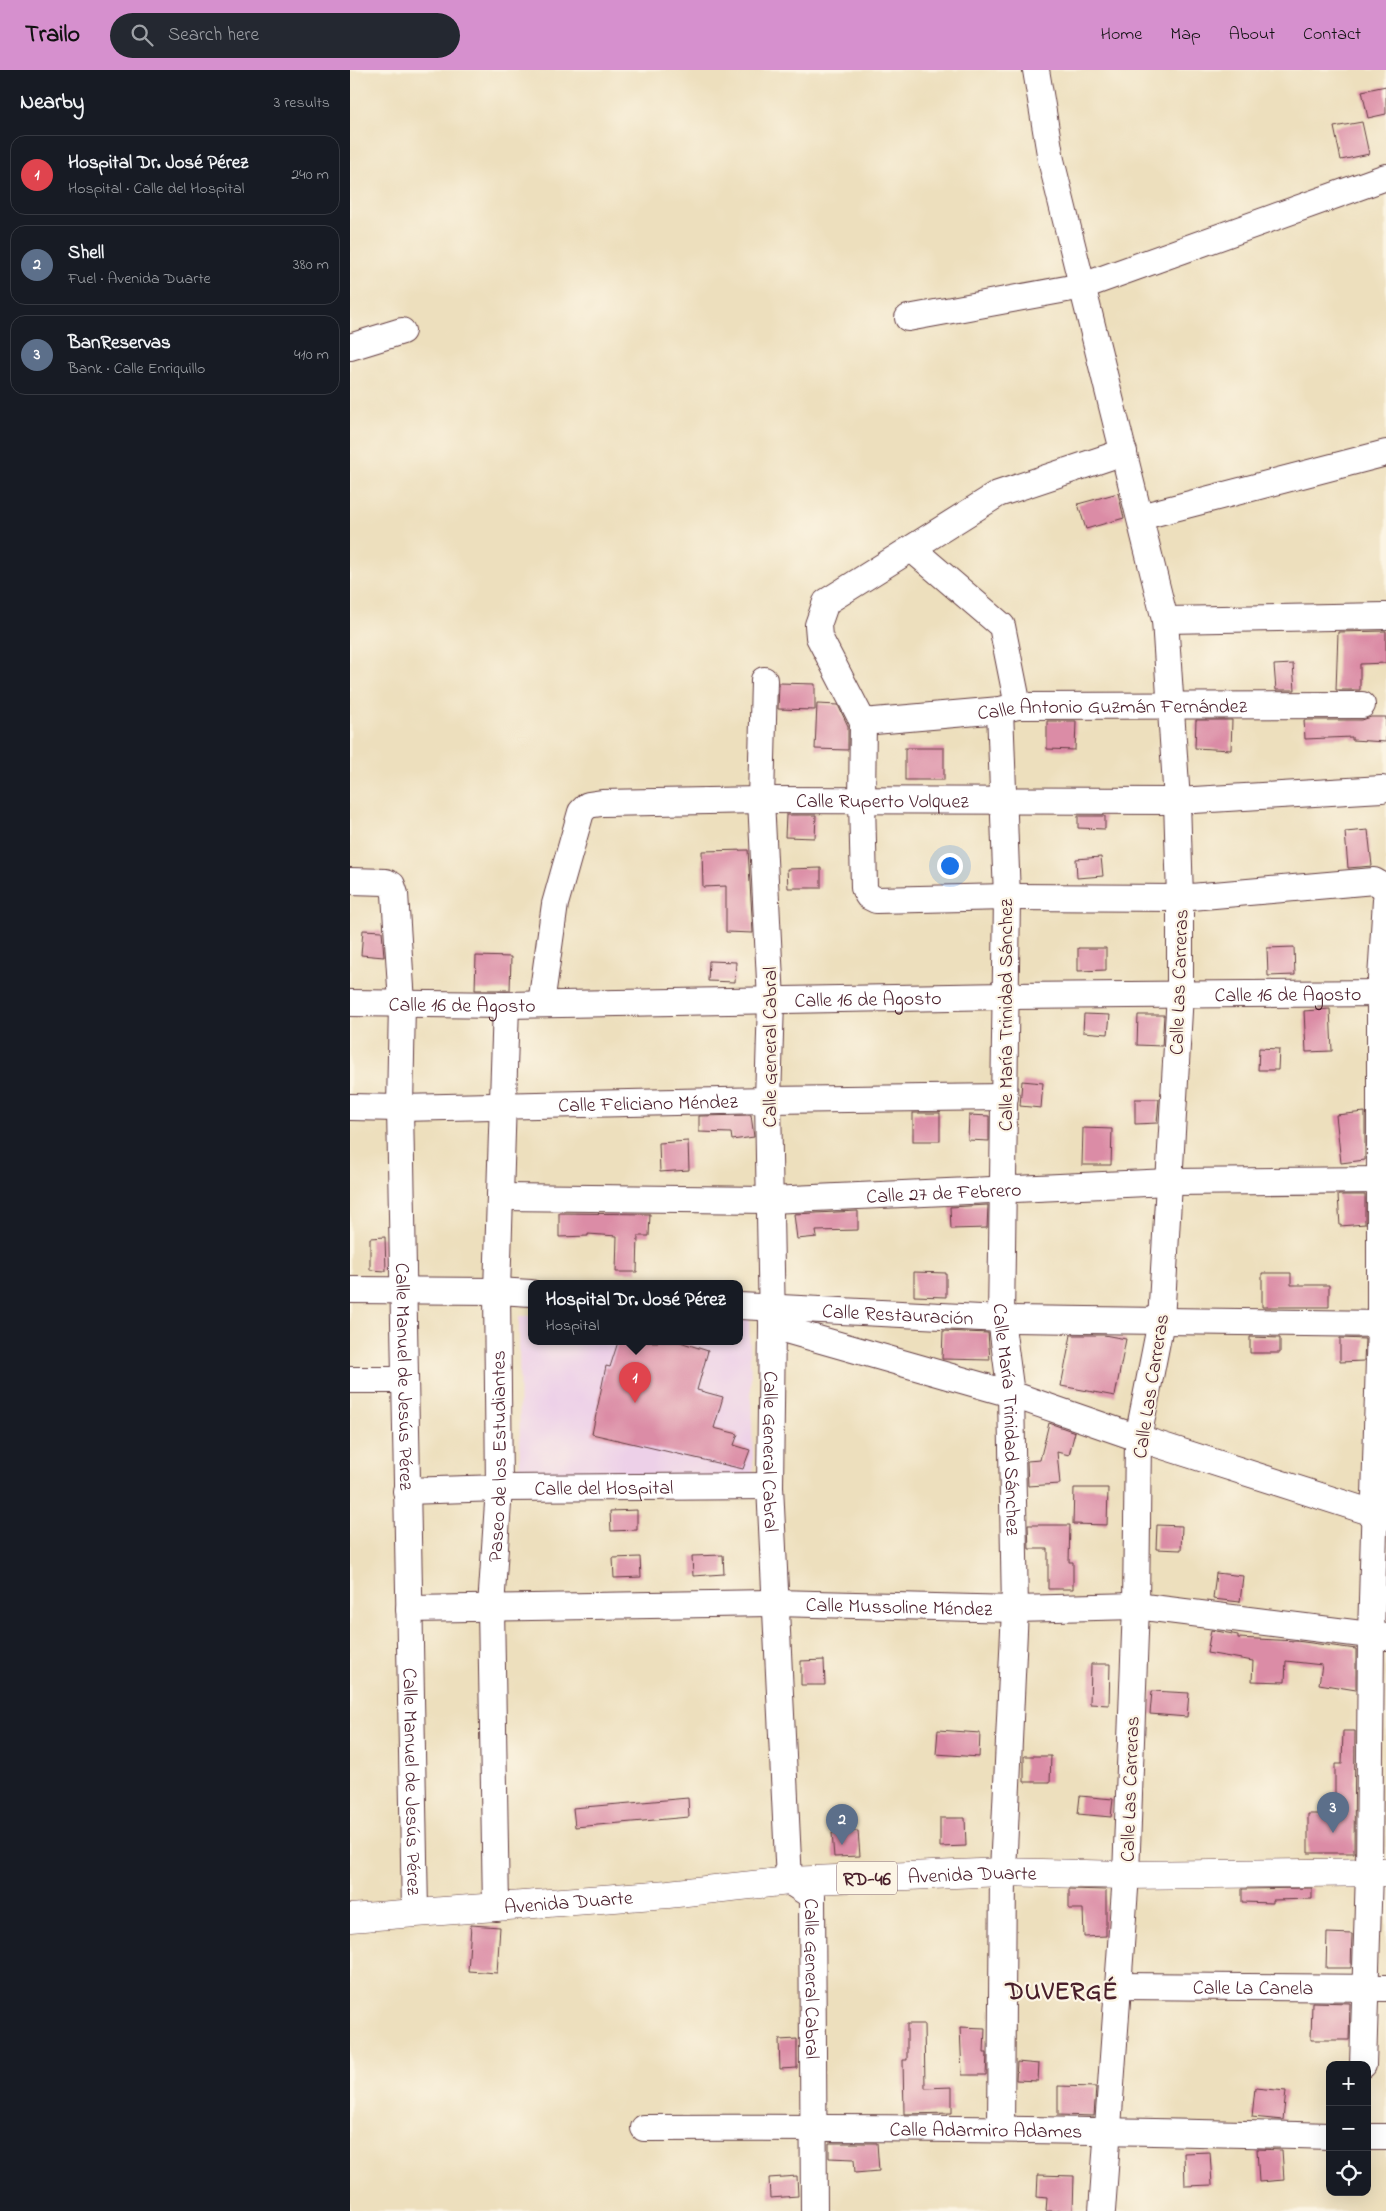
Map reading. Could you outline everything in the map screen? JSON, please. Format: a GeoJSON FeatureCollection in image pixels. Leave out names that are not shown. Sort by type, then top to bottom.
{"type":"FeatureCollection","features":[{"type":"Feature","properties":{"kind":"main road","name":"Avenida Duarte"},"geometry":{"type":"LineString","coordinates":[[350,1918],[415,1912],[496,1908],[789,1881],[1003,1872],[1126,1875],[1378,1872]]}},
{"type":"Feature","properties":{"kind":"street","name":"Calle Las Carreras"},"geometry":{"type":"LineString","coordinates":[[1036,70],[1051,160],[1165,620],[1177,800],[1180,994],[1161,1321],[1138,1438],[1136,1606],[1126,1875],[1102,2211]]}},
{"type":"Feature","properties":{"kind":"street"},"geometry":{"type":"LineString","coordinates":[[908,318],[1083,286],[1386,177]]}},
{"type":"Feature","properties":{"kind":"street"},"geometry":{"type":"LineString","coordinates":[[350,347],[402,331]]}},
{"type":"Feature","properties":{"kind":"street"},"geometry":{"type":"LineString","coordinates":[[1124,452],[998,494],[826,602],[818,625],[820,637],[863,722],[864,888],[868,896],[876,900],[1180,898],[1374,881],[1384,892],[1383,1324],[1378,1636],[1378,1872],[1376,1988],[1365,2061]]}},
{"type":"Feature","properties":{"kind":"street"},"geometry":{"type":"LineString","coordinates":[[1140,517],[1386,453]]}},
{"type":"Feature","properties":{"kind":"street","name":"Calle María Trinidad Sánchez"},"geometry":{"type":"LineString","coordinates":[[912,549],[1002,626],[1009,708],[1003,800],[1007,898],[1004,1191],[1000,1318],[1011,1394],[1015,1609],[1003,1872],[1002,2129]]}},
{"type":"Feature","properties":{"kind":"street"},"geometry":{"type":"LineString","coordinates":[[1165,620],[1386,616]]}},
{"type":"Feature","properties":{"kind":"street","name":"Calle General Cabral"},"geometry":{"type":"LineString","coordinates":[[764,680],[761,800],[771,1001],[768,1100],[772,1317],[770,1486],[789,1881],[812,1896],[814,2211]]}},
{"type":"Feature","properties":{"kind":"street","name":"Calle Antonio Guzmán Fernández"},"geometry":{"type":"LineString","coordinates":[[863,722],[1009,708],[1362,705]]}},
{"type":"Feature","properties":{"kind":"street","name":"Calle Ruperto Volquez"},"geometry":{"type":"LineString","coordinates":[[541,1004],[555,904],[581,812],[588,806],[602,803],[761,800],[1177,800],[1382,790]]}},
{"type":"Feature","properties":{"kind":"street","name":"Calle Manuel de Jesús Pérez"},"geometry":{"type":"LineString","coordinates":[[350,881],[386,882],[392,885],[396,894],[402,1003],[400,1108],[402,1292],[415,1912]]}},
{"type":"Feature","properties":{"kind":"street","name":"Calle 16 de Agosto"},"geometry":{"type":"LineString","coordinates":[[350,1003],[506,1005],[1006,996],[1383,993]]}},
{"type":"Feature","properties":{"kind":"street","name":"Paseo de los Estudiantes"},"geometry":{"type":"LineString","coordinates":[[496,1908],[491,1607],[499,1488],[497,1291],[506,1005]]}},
{"type":"Feature","properties":{"kind":"street","name":"Calle Feliciano Méndez"},"geometry":{"type":"LineString","coordinates":[[350,1107],[400,1108],[1005,1097]]}},
{"type":"Feature","properties":{"kind":"street","name":"Calle 27 de Febrero"},"geometry":{"type":"LineString","coordinates":[[500,1197],[770,1200],[1004,1191],[1169,1182],[1383,1180]]}},
{"type":"Feature","properties":{"kind":"street"},"geometry":{"type":"LineString","coordinates":[[350,1290],[528,1293]]}},
{"type":"Feature","properties":{"kind":"street","name":"Calle Restauración"},"geometry":{"type":"LineString","coordinates":[[743,1307],[772,1317],[1000,1318],[1383,1324]]}},
{"type":"Feature","properties":{"kind":"street"},"geometry":{"type":"LineString","coordinates":[[772,1317],[1380,1516]]}},
{"type":"Feature","properties":{"kind":"street"},"geometry":{"type":"LineString","coordinates":[[350,1380],[404,1380]]}},
{"type":"Feature","properties":{"kind":"street","name":"Calle del Hospital"},"geometry":{"type":"LineString","coordinates":[[406,1491],[499,1488],[770,1486]]}},
{"type":"Feature","properties":{"kind":"street","name":"Calle Mussoline Méndez"},"geometry":{"type":"LineString","coordinates":[[409,1609],[775,1603],[1015,1609],[1136,1606],[1378,1636]]}},
{"type":"Feature","properties":{"kind":"street","name":"Calle La Canela"},"geometry":{"type":"LineString","coordinates":[[1119,1986],[1376,1988]]}},
{"type":"Feature","properties":{"kind":"street","name":"Calle Adarmiro Adames"},"geometry":{"type":"LineString","coordinates":[[644,2128],[812,2127],[1109,2130],[1326,2136]]}},
{"type":"Feature","properties":{"kind":"street"},"geometry":{"type":"LineString","coordinates":[[1371,2137],[1386,2137]]}},
{"type":"Feature","properties":{"kind":"shaded area"},"geometry":{"type":"Polygon","coordinates":[[[519,1316],[528,1316],[528,1345],[743,1345],[743,1316],[749,1316],[754,1490],[520,1493],[519,1316]]]}},
{"type":"Feature","properties":{"kind":"building"},"geometry":{"type":"Polygon","coordinates":[[[1386,86],[1386,114],[1368,118],[1362,91],[1386,86]]]}},
{"type":"Feature","properties":{"kind":"building"},"geometry":{"type":"Polygon","coordinates":[[[1362,122],[1369,154],[1341,160],[1334,127],[1362,122]]]}},
{"type":"Feature","properties":{"kind":"building"},"geometry":{"type":"Polygon","coordinates":[[[1118,493],[1124,518],[1086,529],[1078,504],[1118,493]]]}},
{"type":"Feature","properties":{"kind":"building"},"geometry":{"type":"Polygon","coordinates":[[[1386,631],[1386,663],[1360,664],[1360,690],[1336,690],[1338,632],[1386,631]]]}},
{"type":"Feature","properties":{"kind":"building"},"geometry":{"type":"Polygon","coordinates":[[[1293,664],[1295,690],[1276,690],[1274,665],[1293,664]]]}},
{"type":"Feature","properties":{"kind":"building"},"geometry":{"type":"Polygon","coordinates":[[[779,683],[815,684],[815,710],[778,709],[779,683]]]}},
{"type":"Feature","properties":{"kind":"building"},"geometry":{"type":"Polygon","coordinates":[[[817,704],[838,705],[848,726],[848,750],[815,749],[817,704]]]}},
{"type":"Feature","properties":{"kind":"building"},"geometry":{"type":"Polygon","coordinates":[[[1371,717],[1386,717],[1386,742],[1352,740],[1352,737],[1305,739],[1304,720],[1362,720],[1371,717]]]}},
{"type":"Feature","properties":{"kind":"building"},"geometry":{"type":"Polygon","coordinates":[[[1196,720],[1232,720],[1231,750],[1195,748],[1196,720]]]}},
{"type":"Feature","properties":{"kind":"building"},"geometry":{"type":"Polygon","coordinates":[[[1047,721],[1076,721],[1075,750],[1047,749],[1047,721]]]}},
{"type":"Feature","properties":{"kind":"building"},"geometry":{"type":"Polygon","coordinates":[[[905,748],[944,748],[944,780],[905,780],[905,748]]]}},
{"type":"Feature","properties":{"kind":"building"},"geometry":{"type":"Polygon","coordinates":[[[786,815],[816,815],[815,838],[785,837],[786,815]]]}},
{"type":"Feature","properties":{"kind":"building"},"geometry":{"type":"Polygon","coordinates":[[[1078,816],[1105,816],[1105,829],[1078,828],[1078,816]]]}},
{"type":"Feature","properties":{"kind":"building"},"geometry":{"type":"Polygon","coordinates":[[[1368,830],[1372,866],[1348,868],[1345,832],[1368,830]]]}},
{"type":"Feature","properties":{"kind":"building"},"geometry":{"type":"Polygon","coordinates":[[[748,850],[753,933],[726,932],[726,886],[703,887],[702,851],[748,850]]]}},
{"type":"Feature","properties":{"kind":"building"},"geometry":{"type":"Polygon","coordinates":[[[1101,857],[1103,876],[1077,878],[1076,859],[1101,857]]]}},
{"type":"Feature","properties":{"kind":"building"},"geometry":{"type":"Polygon","coordinates":[[[821,868],[821,888],[788,888],[787,869],[821,868]]]}},
{"type":"Feature","properties":{"kind":"building"},"geometry":{"type":"Polygon","coordinates":[[[363,930],[382,931],[384,957],[361,955],[363,930]]]}},
{"type":"Feature","properties":{"kind":"building"},"geometry":{"type":"Polygon","coordinates":[[[1294,947],[1295,975],[1268,976],[1267,948],[1294,947]]]}},
{"type":"Feature","properties":{"kind":"building"},"geometry":{"type":"Polygon","coordinates":[[[1078,948],[1106,948],[1106,970],[1078,971],[1078,948]]]}},
{"type":"Feature","properties":{"kind":"building"},"geometry":{"type":"Polygon","coordinates":[[[476,956],[511,957],[510,990],[475,990],[476,956]]]}},
{"type":"Feature","properties":{"kind":"building"},"geometry":{"type":"Polygon","coordinates":[[[709,961],[736,962],[735,982],[708,981],[709,961]]]}},
{"type":"Feature","properties":{"kind":"building"},"geometry":{"type":"Polygon","coordinates":[[[1330,1009],[1332,1051],[1306,1052],[1304,1011],[1330,1009]]]}},
{"type":"Feature","properties":{"kind":"building"},"geometry":{"type":"Polygon","coordinates":[[[1084,1014],[1110,1015],[1108,1034],[1083,1032],[1084,1014]]]}},
{"type":"Feature","properties":{"kind":"building"},"geometry":{"type":"Polygon","coordinates":[[[1138,1015],[1164,1015],[1162,1046],[1137,1045],[1138,1015]]]}},
{"type":"Feature","properties":{"kind":"building"},"geometry":{"type":"Polygon","coordinates":[[[1259,1048],[1279,1049],[1278,1070],[1258,1070],[1259,1048]]]}},
{"type":"Feature","properties":{"kind":"building"},"geometry":{"type":"Polygon","coordinates":[[[1022,1081],[1043,1083],[1041,1108],[1020,1106],[1022,1081]]]}},
{"type":"Feature","properties":{"kind":"building"},"geometry":{"type":"Polygon","coordinates":[[[1135,1099],[1159,1099],[1157,1123],[1135,1124],[1135,1099]]]}},
{"type":"Feature","properties":{"kind":"building"},"geometry":{"type":"Polygon","coordinates":[[[1365,1112],[1365,1160],[1341,1163],[1336,1115],[1365,1112]]]}},
{"type":"Feature","properties":{"kind":"building"},"geometry":{"type":"Polygon","coordinates":[[[913,1113],[940,1113],[940,1141],[913,1141],[913,1113]]]}},
{"type":"Feature","properties":{"kind":"building"},"geometry":{"type":"Polygon","coordinates":[[[751,1115],[754,1137],[732,1140],[731,1133],[699,1132],[699,1116],[751,1115]]]}},
{"type":"Feature","properties":{"kind":"building"},"geometry":{"type":"Polygon","coordinates":[[[969,1115],[989,1116],[989,1141],[968,1140],[969,1115]]]}},
{"type":"Feature","properties":{"kind":"building"},"geometry":{"type":"Polygon","coordinates":[[[1083,1128],[1112,1129],[1111,1165],[1082,1165],[1083,1128]]]}},
{"type":"Feature","properties":{"kind":"building"},"geometry":{"type":"Polygon","coordinates":[[[688,1141],[689,1170],[660,1172],[659,1143],[688,1141]]]}},
{"type":"Feature","properties":{"kind":"building"},"geometry":{"type":"Polygon","coordinates":[[[1338,1195],[1365,1195],[1365,1224],[1340,1226],[1338,1195]]]}},
{"type":"Feature","properties":{"kind":"building"},"geometry":{"type":"Polygon","coordinates":[[[988,1205],[987,1228],[951,1229],[950,1207],[988,1205]]]}},
{"type":"Feature","properties":{"kind":"building"},"geometry":{"type":"Polygon","coordinates":[[[858,1211],[858,1230],[816,1231],[817,1237],[797,1239],[794,1214],[858,1211]]]}},
{"type":"Feature","properties":{"kind":"building"},"geometry":{"type":"Polygon","coordinates":[[[559,1213],[650,1214],[649,1236],[638,1236],[637,1272],[616,1272],[617,1236],[588,1234],[588,1236],[559,1237],[559,1213]]]}},
{"type":"Feature","properties":{"kind":"building"},"geometry":{"type":"Polygon","coordinates":[[[385,1237],[386,1271],[370,1270],[370,1238],[385,1237]]]}},
{"type":"Feature","properties":{"kind":"building"},"geometry":{"type":"Polygon","coordinates":[[[914,1272],[946,1273],[946,1297],[914,1296],[914,1272]]]}},
{"type":"Feature","properties":{"kind":"building"},"geometry":{"type":"Polygon","coordinates":[[[1262,1273],[1291,1273],[1291,1285],[1329,1285],[1329,1307],[1262,1307],[1262,1273]]]}},
{"type":"Feature","properties":{"kind":"building"},"geometry":{"type":"Polygon","coordinates":[[[943,1331],[988,1333],[990,1360],[942,1359],[943,1331]]]}},
{"type":"Feature","properties":{"kind":"building"},"geometry":{"type":"Polygon","coordinates":[[[1071,1335],[1104,1335],[1126,1339],[1115,1396],[1061,1386],[1071,1335]]]}},
{"type":"Feature","properties":{"kind":"building"},"geometry":{"type":"Polygon","coordinates":[[[1250,1337],[1280,1338],[1280,1353],[1250,1353],[1250,1337]]]}},
{"type":"Feature","properties":{"kind":"building"},"geometry":{"type":"Polygon","coordinates":[[[1340,1338],[1365,1339],[1364,1361],[1340,1362],[1340,1338]]]}},
{"type":"Feature","properties":{"kind":"building"},"geometry":{"type":"Polygon","coordinates":[[[617,1345],[689,1345],[708,1351],[697,1390],[723,1397],[714,1428],[738,1434],[734,1445],[750,1450],[743,1469],[592,1434],[606,1366],[610,1367],[617,1345]]]}},
{"type":"Feature","properties":{"kind":"building"},"geometry":{"type":"Polygon","coordinates":[[[1049,1423],[1075,1432],[1069,1455],[1057,1452],[1060,1484],[1028,1486],[1027,1461],[1040,1460],[1049,1423]]]}},
{"type":"Feature","properties":{"kind":"building"},"geometry":{"type":"Polygon","coordinates":[[[1074,1488],[1108,1488],[1107,1525],[1073,1524],[1074,1488]]]}},
{"type":"Feature","properties":{"kind":"building"},"geometry":{"type":"Polygon","coordinates":[[[637,1510],[637,1530],[611,1531],[610,1511],[637,1510]]]}},
{"type":"Feature","properties":{"kind":"building"},"geometry":{"type":"Polygon","coordinates":[[[1028,1525],[1070,1525],[1069,1562],[1073,1562],[1073,1589],[1048,1589],[1048,1549],[1029,1549],[1028,1525]]]}},
{"type":"Feature","properties":{"kind":"building"},"geometry":{"type":"Polygon","coordinates":[[[1157,1525],[1182,1526],[1181,1550],[1156,1549],[1157,1525]]]}},
{"type":"Feature","properties":{"kind":"building"},"geometry":{"type":"Polygon","coordinates":[[[723,1555],[724,1574],[693,1576],[692,1556],[723,1555]]]}},
{"type":"Feature","properties":{"kind":"building"},"geometry":{"type":"Polygon","coordinates":[[[640,1557],[641,1577],[614,1578],[613,1558],[640,1557]]]}},
{"type":"Feature","properties":{"kind":"building"},"geometry":{"type":"Polygon","coordinates":[[[1216,1573],[1243,1576],[1240,1602],[1213,1599],[1216,1573]]]}},
{"type":"Feature","properties":{"kind":"building"},"geometry":{"type":"Polygon","coordinates":[[[1211,1630],[1238,1635],[1238,1638],[1296,1641],[1356,1649],[1356,1690],[1319,1684],[1322,1665],[1286,1661],[1285,1682],[1252,1681],[1253,1661],[1207,1653],[1211,1630]]]}},
{"type":"Feature","properties":{"kind":"building"},"geometry":{"type":"Polygon","coordinates":[[[824,1660],[825,1685],[801,1685],[801,1661],[824,1660]]]}},
{"type":"Feature","properties":{"kind":"building"},"geometry":{"type":"Polygon","coordinates":[[[1091,1664],[1110,1664],[1109,1705],[1090,1704],[1091,1664]]]}},
{"type":"Feature","properties":{"kind":"building"},"geometry":{"type":"Polygon","coordinates":[[[1152,1691],[1189,1693],[1187,1717],[1150,1714],[1152,1691]]]}},
{"type":"Feature","properties":{"kind":"building"},"geometry":{"type":"Polygon","coordinates":[[[938,1730],[980,1733],[979,1757],[936,1754],[938,1730]]]}},
{"type":"Feature","properties":{"kind":"building"},"geometry":{"type":"Polygon","coordinates":[[[1343,1731],[1355,1731],[1354,1853],[1308,1853],[1308,1814],[1335,1814],[1335,1764],[1342,1764],[1343,1731]]]}},
{"type":"Feature","properties":{"kind":"building"},"geometry":{"type":"Polygon","coordinates":[[[1024,1756],[1051,1756],[1050,1782],[1024,1782],[1024,1756]]]}},
{"type":"Feature","properties":{"kind":"building"},"geometry":{"type":"Polygon","coordinates":[[[1080,1796],[1113,1799],[1111,1817],[1078,1814],[1080,1796]]]}},
{"type":"Feature","properties":{"kind":"building"},"geometry":{"type":"Polygon","coordinates":[[[688,1798],[689,1817],[575,1827],[573,1808],[688,1798]]]}},
{"type":"Feature","properties":{"kind":"building"},"geometry":{"type":"Polygon","coordinates":[[[940,1818],[965,1818],[966,1846],[940,1847],[940,1818]]]}},
{"type":"Feature","properties":{"kind":"building"},"geometry":{"type":"Polygon","coordinates":[[[858,1831],[860,1856],[834,1857],[832,1833],[858,1831]]]}},
{"type":"Feature","properties":{"kind":"building"},"geometry":{"type":"Polygon","coordinates":[[[1312,1888],[1312,1899],[1273,1900],[1273,1903],[1242,1902],[1242,1889],[1312,1888]]]}},
{"type":"Feature","properties":{"kind":"building"},"geometry":{"type":"Polygon","coordinates":[[[1069,1889],[1106,1890],[1106,1936],[1084,1937],[1083,1909],[1069,1909],[1069,1889]]]}},
{"type":"Feature","properties":{"kind":"building"},"geometry":{"type":"Polygon","coordinates":[[[471,1925],[500,1927],[497,1973],[468,1971],[471,1925]]]}},
{"type":"Feature","properties":{"kind":"building"},"geometry":{"type":"Polygon","coordinates":[[[1327,1933],[1352,1934],[1351,1968],[1326,1968],[1327,1933]]]}},
{"type":"Feature","properties":{"kind":"building"},"geometry":{"type":"Polygon","coordinates":[[[1312,2002],[1350,2003],[1349,2040],[1311,2040],[1312,2002]]]}},
{"type":"Feature","properties":{"kind":"building"},"geometry":{"type":"Polygon","coordinates":[[[907,2024],[924,2024],[925,2088],[952,2087],[952,2113],[904,2114],[903,2060],[907,2060],[907,2024]]]}},
{"type":"Feature","properties":{"kind":"building"},"geometry":{"type":"Polygon","coordinates":[[[960,2027],[985,2028],[984,2053],[987,2053],[986,2075],[962,2075],[960,2027]]]}},
{"type":"Feature","properties":{"kind":"building"},"geometry":{"type":"Polygon","coordinates":[[[797,2039],[797,2068],[780,2069],[779,2040],[797,2039]]]}},
{"type":"Feature","properties":{"kind":"building"},"geometry":{"type":"Polygon","coordinates":[[[1017,2062],[1039,2064],[1038,2081],[1016,2080],[1017,2062]]]}},
{"type":"Feature","properties":{"kind":"building"},"geometry":{"type":"Polygon","coordinates":[[[1058,2086],[1096,2087],[1094,2116],[1058,2115],[1058,2086]]]}},
{"type":"Feature","properties":{"kind":"building"},"geometry":{"type":"Polygon","coordinates":[[[1255,2088],[1286,2091],[1283,2120],[1252,2117],[1255,2088]]]}},
{"type":"Feature","properties":{"kind":"building"},"geometry":{"type":"Polygon","coordinates":[[[829,2143],[877,2143],[879,2171],[855,2173],[854,2159],[829,2158],[829,2143]]]}},
{"type":"Feature","properties":{"kind":"building"},"geometry":{"type":"Polygon","coordinates":[[[1257,2149],[1282,2150],[1284,2180],[1259,2182],[1257,2149]]]}},
{"type":"Feature","properties":{"kind":"building"},"geometry":{"type":"Polygon","coordinates":[[[1210,2152],[1212,2185],[1185,2186],[1184,2153],[1210,2152]]]}},
{"type":"Feature","properties":{"kind":"building"},"geometry":{"type":"Polygon","coordinates":[[[1038,2175],[1074,2176],[1073,2211],[1046,2211],[1047,2198],[1037,2197],[1038,2175]]]}},
{"type":"Feature","properties":{"kind":"building"},"geometry":{"type":"Polygon","coordinates":[[[797,2176],[798,2196],[770,2198],[769,2178],[797,2176]]]}},
{"type":"Feature","properties":{"kind":"place","name":"Hospital Dr. José Pérez"},"geometry":{"type":"Point","coordinates":[635,1403]}},
{"type":"Feature","properties":{"kind":"place","name":"BanReservas"},"geometry":{"type":"Point","coordinates":[1333,1833]}},
{"type":"Feature","properties":{"kind":"place","name":"Shell"},"geometry":{"type":"Point","coordinates":[842,1845]}},
{"type":"Feature","properties":{"kind":"district","name":"DUVERGÉ"},"geometry":{"type":"Point","coordinates":[1062,1990]}}]}
